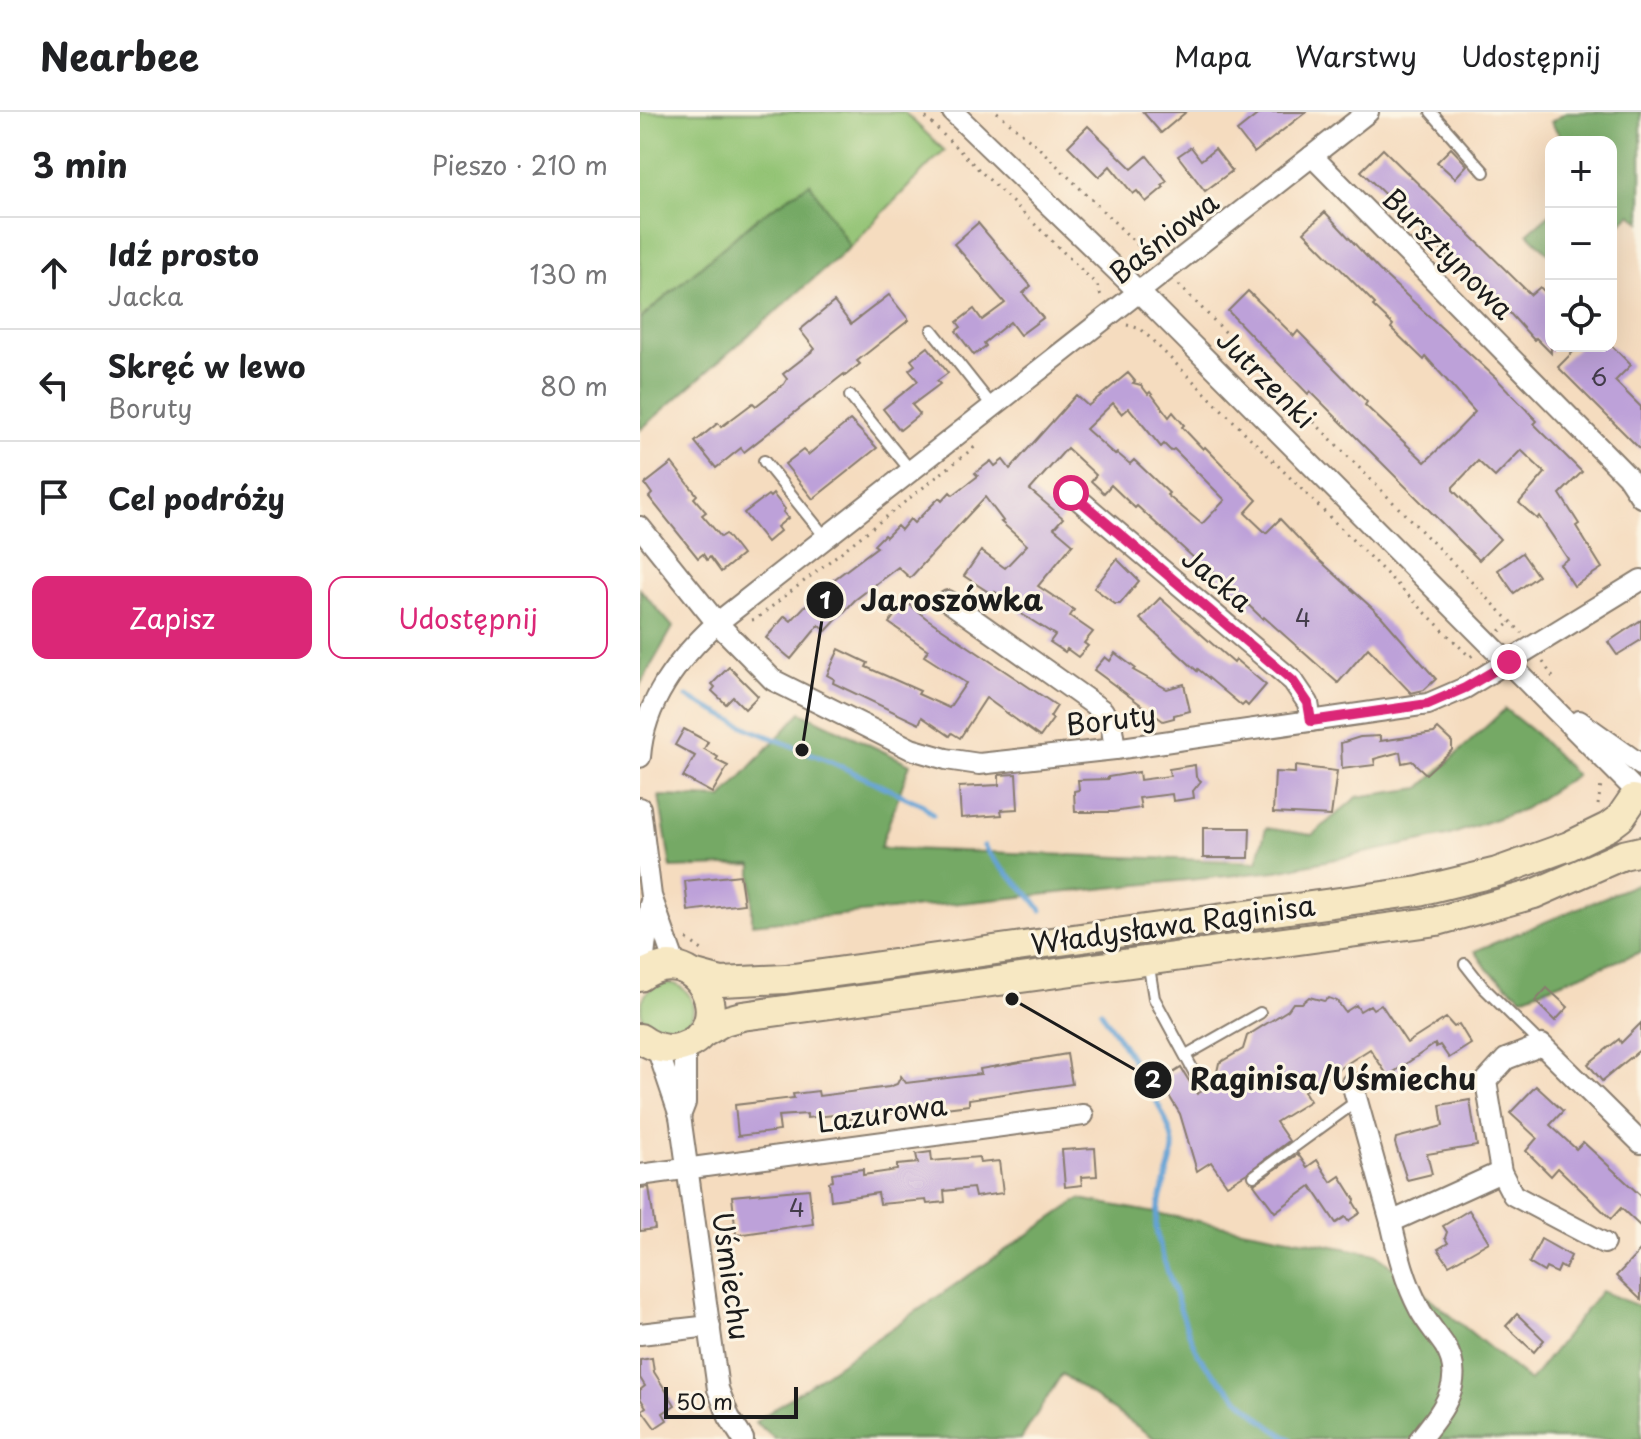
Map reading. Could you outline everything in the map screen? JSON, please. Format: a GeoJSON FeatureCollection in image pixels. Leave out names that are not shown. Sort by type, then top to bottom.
{"type":"FeatureCollection","features":[{"type":"Feature","properties":{"kind":"main road"},"geometry":{"type":"LineString","coordinates":[[1638,785],[1633,816],[1641,834]]}},
{"type":"Feature","properties":{"kind":"main road","name":"Władysława Raginisa"},"geometry":{"type":"LineString","coordinates":[[693,966],[721,982],[786,979],[1419,891],[1497,872],[1569,846],[1620,818],[1638,785]]}},
{"type":"Feature","properties":{"kind":"main road","name":"Władysława Raginisa"},"geometry":{"type":"LineString","coordinates":[[693,1040],[724,1021],[742,1016],[1383,930],[1466,914],[1534,894],[1623,855],[1641,851]]}},
{"type":"Feature","properties":{"kind":"main road"},"geometry":{"type":"LineString","coordinates":[[641,976],[664,966],[693,966],[709,998],[709,1017],[693,1040],[666,1049],[646,1043]]}},
{"type":"Feature","properties":{"kind":"street","name":"Jutrzenki"},"geometry":{"type":"LineString","coordinates":[[953,112],[1140,293],[1535,689],[1638,785]]}},
{"type":"Feature","properties":{"kind":"street","name":"Baśniowa"},"geometry":{"type":"LineString","coordinates":[[640,757],[643,728],[671,672],[717,623],[1368,112]]}},
{"type":"Feature","properties":{"kind":"street","name":"Bursztynowa"},"geometry":{"type":"LineString","coordinates":[[1312,156],[1627,476],[1641,497]]}},
{"type":"Feature","properties":{"kind":"street","name":"Jacka"},"geometry":{"type":"LineString","coordinates":[[1071,493],[1293,681],[1308,703],[1311,721]]}},
{"type":"Feature","properties":{"kind":"street","name":"Boruty"},"geometry":{"type":"LineString","coordinates":[[640,527],[717,623],[773,680],[911,749],[979,764],[1115,749],[1428,704],[1465,688],[1641,580]]}},
{"type":"Feature","properties":{"kind":"street"},"geometry":{"type":"LineString","coordinates":[[948,601],[1103,711],[1112,729],[1115,749]]}},
{"type":"Feature","properties":{"kind":"street"},"geometry":{"type":"LineString","coordinates":[[640,808],[642,861],[651,896],[666,937],[693,966]]}},
{"type":"Feature","properties":{"kind":"street"},"geometry":{"type":"LineString","coordinates":[[641,976],[651,896]]}},
{"type":"Feature","properties":{"kind":"street","name":"Uśmiechu"},"geometry":{"type":"LineString","coordinates":[[680,1116],[685,1103],[693,1040]]}},
{"type":"Feature","properties":{"kind":"street","name":"Uśmiechu"},"geometry":{"type":"LineString","coordinates":[[646,1043],[680,1116],[718,1389],[729,1417],[743,1439]]}},
{"type":"Feature","properties":{"kind":"street"},"geometry":{"type":"LineString","coordinates":[[1604,1243],[1513,1195],[1501,1172],[1486,1081],[1506,1059],[1542,1045],[1641,1143]]}},
{"type":"Feature","properties":{"kind":"street"},"geometry":{"type":"LineString","coordinates":[[1354,1092],[1404,1275],[1421,1313],[1450,1355],[1455,1374],[1443,1408],[1420,1439]]}},
{"type":"Feature","properties":{"kind":"street","name":"Lazurowa"},"geometry":{"type":"LineString","coordinates":[[640,1175],[1083,1115]]}},
{"type":"Feature","properties":{"kind":"street"},"geometry":{"type":"LineString","coordinates":[[1391,1222],[1501,1172]]}},
{"type":"Feature","properties":{"kind":"street"},"geometry":{"type":"LineString","coordinates":[[640,1334],[710,1326]]}},
{"type":"Feature","properties":{"kind":"lane"},"geometry":{"type":"LineString","coordinates":[[1431,112],[1484,172]]}},
{"type":"Feature","properties":{"kind":"lane"},"geometry":{"type":"LineString","coordinates":[[932,330],[993,407]]}},
{"type":"Feature","properties":{"kind":"lane"},"geometry":{"type":"LineString","coordinates":[[850,396],[911,471]]}},
{"type":"Feature","properties":{"kind":"lane"},"geometry":{"type":"LineString","coordinates":[[764,461],[826,538]]}},
{"type":"Feature","properties":{"kind":"lane"},"geometry":{"type":"LineString","coordinates":[[1148,960],[1154,998],[1200,1083]]}},
{"type":"Feature","properties":{"kind":"lane"},"geometry":{"type":"LineString","coordinates":[[1465,964],[1483,987],[1542,1045]]}},
{"type":"Feature","properties":{"kind":"lane"},"geometry":{"type":"LineString","coordinates":[[1186,1055],[1260,1013]]}},
{"type":"Feature","properties":{"kind":"lane"},"geometry":{"type":"LineString","coordinates":[[1254,1176],[1354,1092]]}},
{"type":"Feature","properties":{"kind":"path"},"geometry":{"type":"LineString","coordinates":[[920,112],[1097,285],[1102,294],[1098,302],[1121,327],[1128,324],[1141,329],[1470,657],[1513,621]]}},
{"type":"Feature","properties":{"kind":"path"},"geometry":{"type":"LineString","coordinates":[[997,112],[1035,144],[1167,272],[1513,621],[1558,684]]}},
{"type":"Feature","properties":{"kind":"path"},"geometry":{"type":"LineString","coordinates":[[666,937],[684,937],[693,966]]}},
{"type":"Feature","properties":{"kind":"green space"},"geometry":{"type":"Polygon","coordinates":[[[640,112],[904,112],[945,151],[850,247],[809,184],[755,220],[640,319],[640,112]]]}},
{"type":"Feature","properties":{"kind":"green space"},"geometry":{"type":"Polygon","coordinates":[[[1566,112],[1641,112],[1641,222],[1631,214],[1617,226],[1617,136],[1560,136],[1551,122],[1566,112]]]}},
{"type":"Feature","properties":{"kind":"green space"},"geometry":{"type":"Polygon","coordinates":[[[810,183],[850,247],[640,430],[640,319],[755,220],[810,183]]]}},
{"type":"Feature","properties":{"kind":"green space"},"geometry":{"type":"Polygon","coordinates":[[[1545,218],[1545,250],[1528,233],[1545,218]]]}},
{"type":"Feature","properties":{"kind":"green space"},"geometry":{"type":"Polygon","coordinates":[[[640,589],[673,627],[640,685],[640,589]]]}},
{"type":"Feature","properties":{"kind":"green space"},"geometry":{"type":"Polygon","coordinates":[[[1505,709],[1535,733],[1576,775],[1524,809],[1447,836],[1277,871],[752,924],[752,865],[671,868],[659,796],[722,798],[801,712],[910,764],[880,848],[1257,862],[1266,828],[1312,835],[1357,797],[1420,788],[1505,709]]]}},
{"type":"Feature","properties":{"kind":"green space"},"geometry":{"type":"Polygon","coordinates":[[[1641,882],[1641,952],[1522,997],[1488,970],[1475,951],[1641,882]]]}},
{"type":"Feature","properties":{"kind":"green space"},"geometry":{"type":"Polygon","coordinates":[[[667,983],[685,991],[693,1009],[685,1027],[667,1035],[649,1027],[641,1009],[649,991],[667,983]]]}},
{"type":"Feature","properties":{"kind":"green space"},"geometry":{"type":"Polygon","coordinates":[[[1080,1199],[1376,1254],[1530,1381],[1601,1291],[1641,1307],[1641,1439],[1155,1439],[1062,1374],[1021,1439],[775,1439],[755,1422],[1080,1199]]]}},
{"type":"Feature","properties":{"kind":"building"},"geometry":{"type":"Polygon","coordinates":[[[1143,112],[1186,112],[1161,133],[1143,112]]]}},
{"type":"Feature","properties":{"kind":"building"},"geometry":{"type":"Polygon","coordinates":[[[1261,112],[1306,112],[1254,153],[1237,131],[1261,112]]]}},
{"type":"Feature","properties":{"kind":"building"},"geometry":{"type":"Polygon","coordinates":[[[1088,126],[1132,169],[1147,156],[1167,181],[1162,185],[1164,187],[1146,202],[1137,191],[1133,194],[1110,166],[1099,177],[1068,146],[1088,126]]]}},
{"type":"Feature","properties":{"kind":"building"},"geometry":{"type":"Polygon","coordinates":[[[1191,147],[1201,160],[1215,149],[1232,171],[1205,191],[1178,156],[1191,147]]]}},
{"type":"Feature","properties":{"kind":"building"},"geometry":{"type":"Polygon","coordinates":[[[1451,148],[1467,165],[1455,178],[1437,162],[1451,148]]]}},
{"type":"Feature","properties":{"kind":"building"},"geometry":{"type":"Polygon","coordinates":[[[1383,149],[1531,295],[1540,287],[1545,292],[1545,347],[1536,338],[1534,340],[1498,300],[1495,303],[1361,171],[1383,149]]]}},
{"type":"Feature","properties":{"kind":"building"},"geometry":{"type":"Polygon","coordinates":[[[1325,212],[1379,270],[1496,378],[1537,421],[1534,424],[1582,472],[1560,494],[1602,568],[1574,586],[1560,564],[1568,559],[1539,516],[1537,519],[1519,503],[1545,473],[1521,450],[1495,477],[1478,461],[1453,487],[1500,539],[1479,560],[1310,391],[1308,394],[1228,311],[1248,291],[1294,336],[1298,331],[1367,402],[1365,405],[1425,462],[1452,436],[1475,412],[1426,357],[1424,360],[1391,328],[1393,325],[1373,306],[1375,304],[1304,232],[1325,212]]]}},
{"type":"Feature","properties":{"kind":"building"},"geometry":{"type":"Polygon","coordinates":[[[978,223],[1031,286],[1023,293],[1043,318],[1020,335],[1010,322],[974,355],[956,331],[961,327],[957,322],[974,309],[982,320],[1005,303],[954,244],[978,223]]]}},
{"type":"Feature","properties":{"kind":"building"},"geometry":{"type":"Polygon","coordinates":[[[889,295],[909,320],[857,361],[860,364],[845,376],[744,452],[741,448],[716,468],[695,442],[718,423],[721,427],[784,384],[787,379],[783,374],[815,349],[800,330],[834,302],[851,324],[889,295]]]}},
{"type":"Feature","properties":{"kind":"building"},"geometry":{"type":"Polygon","coordinates":[[[928,347],[948,373],[937,381],[940,384],[912,405],[920,414],[900,430],[883,409],[918,381],[909,370],[915,365],[911,360],[928,347]]]}},
{"type":"Feature","properties":{"kind":"building"},"geometry":{"type":"Polygon","coordinates":[[[1617,351],[1631,365],[1615,381],[1641,407],[1641,450],[1558,367],[1573,352],[1617,351]]]}},
{"type":"Feature","properties":{"kind":"building"},"geometry":{"type":"Polygon","coordinates":[[[1128,373],[1135,381],[1133,383],[1141,385],[1148,394],[1150,392],[1169,417],[1173,412],[1184,425],[1182,427],[1203,449],[1205,447],[1257,500],[1245,513],[1266,533],[1280,519],[1317,558],[1381,616],[1436,679],[1424,690],[1411,693],[1368,648],[1338,683],[1213,571],[1207,577],[1191,563],[1195,559],[1137,506],[1135,508],[1111,485],[1104,493],[1091,481],[1096,475],[1067,448],[1030,490],[1063,518],[1054,528],[1073,544],[1038,586],[1074,610],[1070,616],[1093,632],[1084,643],[1088,646],[1078,657],[1050,642],[1055,635],[1020,613],[1022,610],[964,576],[981,551],[1005,568],[1027,545],[1001,522],[985,497],[910,578],[898,567],[855,600],[826,631],[819,625],[791,659],[766,638],[785,616],[791,621],[820,590],[877,547],[874,545],[884,535],[886,537],[897,526],[901,530],[910,519],[914,523],[939,498],[942,501],[950,492],[953,495],[978,476],[975,473],[991,461],[995,466],[1003,460],[1010,469],[1076,395],[1088,406],[1128,373]],[[1113,403],[1086,429],[1115,455],[1117,453],[1130,464],[1134,460],[1169,493],[1167,495],[1202,524],[1225,500],[1174,449],[1171,451],[1164,444],[1161,447],[1129,408],[1122,414],[1113,403]]]}},
{"type":"Feature","properties":{"kind":"building"},"geometry":{"type":"Polygon","coordinates":[[[850,420],[877,448],[813,499],[785,464],[803,450],[808,455],[850,420]]]}},
{"type":"Feature","properties":{"kind":"building"},"geometry":{"type":"Polygon","coordinates":[[[672,463],[697,495],[694,498],[706,512],[702,515],[721,537],[726,534],[742,555],[721,572],[710,557],[707,560],[703,554],[698,558],[649,497],[652,494],[645,484],[672,463]]]}},
{"type":"Feature","properties":{"kind":"building"},"geometry":{"type":"Polygon","coordinates":[[[773,494],[788,518],[777,527],[780,531],[767,542],[744,513],[773,494]]]}},
{"type":"Feature","properties":{"kind":"building"},"geometry":{"type":"Polygon","coordinates":[[[1522,553],[1538,576],[1514,593],[1498,570],[1522,553]]]}},
{"type":"Feature","properties":{"kind":"building"},"geometry":{"type":"Polygon","coordinates":[[[1117,559],[1139,581],[1120,604],[1115,604],[1094,588],[1117,559]]]}},
{"type":"Feature","properties":{"kind":"building"},"geometry":{"type":"Polygon","coordinates":[[[1160,598],[1234,663],[1236,660],[1266,685],[1248,706],[1245,703],[1242,706],[1197,671],[1140,619],[1160,598]]]}},
{"type":"Feature","properties":{"kind":"building"},"geometry":{"type":"Polygon","coordinates":[[[905,601],[1057,706],[1050,717],[1053,719],[1040,737],[986,698],[960,738],[952,733],[950,736],[922,717],[919,724],[833,683],[834,679],[827,675],[839,649],[868,663],[866,667],[949,708],[966,683],[924,656],[928,650],[889,623],[905,601]]]}},
{"type":"Feature","properties":{"kind":"building"},"geometry":{"type":"Polygon","coordinates":[[[1641,620],[1641,640],[1617,655],[1608,642],[1641,620]]]}},
{"type":"Feature","properties":{"kind":"building"},"geometry":{"type":"Polygon","coordinates":[[[1115,653],[1135,668],[1133,670],[1167,689],[1184,684],[1190,711],[1163,721],[1094,670],[1105,657],[1110,661],[1115,653]]]}},
{"type":"Feature","properties":{"kind":"building"},"geometry":{"type":"Polygon","coordinates":[[[729,667],[758,696],[745,709],[733,697],[726,704],[712,691],[715,687],[712,684],[729,667]]]}},
{"type":"Feature","properties":{"kind":"building"},"geometry":{"type":"Polygon","coordinates":[[[684,729],[708,742],[704,749],[728,766],[712,793],[683,777],[695,756],[675,745],[684,729]]]}},
{"type":"Feature","properties":{"kind":"building"},"geometry":{"type":"Polygon","coordinates":[[[1438,729],[1452,742],[1452,750],[1426,774],[1412,761],[1402,763],[1400,752],[1374,759],[1375,765],[1342,769],[1341,743],[1360,737],[1380,736],[1380,741],[1434,733],[1438,729]]]}},
{"type":"Feature","properties":{"kind":"building"},"geometry":{"type":"Polygon","coordinates":[[[1195,765],[1196,777],[1201,781],[1193,791],[1194,798],[1173,801],[1172,794],[1139,798],[1141,808],[1075,812],[1074,791],[1079,790],[1078,780],[1108,779],[1139,772],[1140,780],[1170,776],[1169,769],[1195,765]]]}},
{"type":"Feature","properties":{"kind":"building"},"geometry":{"type":"Polygon","coordinates":[[[1295,766],[1337,771],[1331,816],[1273,813],[1275,772],[1295,773],[1295,766]]]}},
{"type":"Feature","properties":{"kind":"building"},"geometry":{"type":"Polygon","coordinates":[[[1016,774],[1018,809],[1001,810],[1002,815],[961,818],[959,787],[999,785],[999,775],[1016,774]]]}},
{"type":"Feature","properties":{"kind":"building"},"geometry":{"type":"Polygon","coordinates":[[[1203,828],[1250,828],[1249,858],[1203,858],[1203,828]]]}},
{"type":"Feature","properties":{"kind":"building"},"geometry":{"type":"Polygon","coordinates":[[[740,875],[744,904],[688,911],[685,881],[740,875]]]}},
{"type":"Feature","properties":{"kind":"building"},"geometry":{"type":"Polygon","coordinates":[[[1547,988],[1568,1007],[1555,1021],[1535,1001],[1547,988]]]}},
{"type":"Feature","properties":{"kind":"building"},"geometry":{"type":"Polygon","coordinates":[[[1309,997],[1337,1001],[1345,1012],[1356,1005],[1360,1011],[1370,1005],[1373,1009],[1381,1004],[1407,1043],[1446,1018],[1454,1027],[1459,1024],[1471,1044],[1449,1058],[1440,1045],[1436,1047],[1435,1044],[1388,1076],[1370,1049],[1304,1091],[1310,1101],[1276,1122],[1289,1141],[1247,1173],[1227,1185],[1211,1162],[1197,1171],[1180,1114],[1160,1081],[1181,1068],[1197,1094],[1221,1080],[1217,1072],[1219,1063],[1243,1049],[1247,1036],[1288,1010],[1293,1003],[1302,1003],[1309,997]]]}},
{"type":"Feature","properties":{"kind":"building"},"geometry":{"type":"Polygon","coordinates":[[[1641,1023],[1641,1049],[1602,1081],[1588,1064],[1619,1039],[1621,1043],[1641,1023]]]}},
{"type":"Feature","properties":{"kind":"building"},"geometry":{"type":"Polygon","coordinates":[[[1067,1054],[1072,1084],[969,1099],[969,1105],[844,1120],[843,1114],[807,1118],[807,1114],[778,1116],[780,1131],[738,1136],[735,1105],[794,1098],[793,1094],[818,1091],[819,1096],[889,1087],[897,1084],[901,1076],[906,1083],[981,1074],[980,1069],[1067,1054]]]}},
{"type":"Feature","properties":{"kind":"building"},"geometry":{"type":"Polygon","coordinates":[[[1536,1086],[1563,1111],[1550,1125],[1576,1149],[1583,1142],[1641,1196],[1641,1227],[1621,1208],[1611,1219],[1558,1168],[1551,1176],[1526,1151],[1537,1138],[1510,1113],[1536,1086]]]}},
{"type":"Feature","properties":{"kind":"building"},"geometry":{"type":"Polygon","coordinates":[[[1470,1100],[1477,1146],[1427,1154],[1432,1174],[1407,1180],[1396,1138],[1443,1126],[1440,1105],[1470,1100]]]}},
{"type":"Feature","properties":{"kind":"building"},"geometry":{"type":"Polygon","coordinates":[[[1095,1148],[1097,1176],[1081,1177],[1082,1185],[1065,1187],[1062,1150],[1095,1148]]]}},
{"type":"Feature","properties":{"kind":"building"},"geometry":{"type":"Polygon","coordinates":[[[931,1152],[932,1161],[979,1157],[980,1163],[999,1161],[1003,1193],[975,1197],[973,1188],[944,1191],[945,1202],[927,1204],[926,1200],[880,1204],[878,1193],[831,1200],[829,1182],[833,1181],[832,1173],[863,1169],[863,1175],[897,1170],[897,1165],[918,1163],[916,1154],[931,1152]]]}},
{"type":"Feature","properties":{"kind":"building"},"geometry":{"type":"Polygon","coordinates":[[[1298,1154],[1307,1167],[1317,1160],[1331,1182],[1340,1176],[1360,1213],[1348,1221],[1345,1217],[1336,1223],[1311,1186],[1275,1212],[1254,1184],[1298,1154]]]}},
{"type":"Feature","properties":{"kind":"building"},"geometry":{"type":"Polygon","coordinates":[[[649,1187],[655,1229],[640,1231],[640,1188],[649,1187]]]}},
{"type":"Feature","properties":{"kind":"building"},"geometry":{"type":"Polygon","coordinates":[[[809,1189],[813,1224],[736,1235],[732,1196],[809,1189]]]}},
{"type":"Feature","properties":{"kind":"building"},"geometry":{"type":"Polygon","coordinates":[[[1469,1210],[1489,1242],[1449,1265],[1438,1249],[1448,1243],[1443,1226],[1469,1210]]]}},
{"type":"Feature","properties":{"kind":"building"},"geometry":{"type":"Polygon","coordinates":[[[1541,1239],[1571,1256],[1565,1269],[1560,1266],[1557,1273],[1546,1268],[1544,1272],[1529,1263],[1541,1239]]]}},
{"type":"Feature","properties":{"kind":"building"},"geometry":{"type":"Polygon","coordinates":[[[1641,1250],[1641,1300],[1616,1276],[1641,1250]]]}},
{"type":"Feature","properties":{"kind":"building"},"geometry":{"type":"Polygon","coordinates":[[[1517,1314],[1544,1340],[1534,1352],[1506,1326],[1517,1314]]]}},
{"type":"Feature","properties":{"kind":"building"},"geometry":{"type":"Polygon","coordinates":[[[652,1358],[654,1372],[675,1405],[663,1413],[667,1420],[655,1428],[642,1410],[646,1407],[640,1398],[640,1390],[645,1386],[640,1378],[640,1360],[652,1358]]]}},
{"type":"Feature","properties":{"kind":"waterway"},"geometry":{"type":"LineString","coordinates":[[687,697],[750,729],[827,760],[923,805],[933,815]]}},
{"type":"Feature","properties":{"kind":"waterway"},"geometry":{"type":"LineString","coordinates":[[984,846],[1041,910]]}},
{"type":"Feature","properties":{"kind":"waterway"},"geometry":{"type":"LineString","coordinates":[[1101,1011],[1170,1130],[1173,1152],[1159,1206],[1157,1236],[1194,1345],[1205,1363],[1228,1388],[1269,1425],[1291,1439]]}},
{"type":"Feature","properties":{"kind":"place","name":"Jaroszówka"},"geometry":{"type":"Point","coordinates":[802,750]}},
{"type":"Feature","properties":{"kind":"place","name":"Raginisa/Uśmiechu"},"geometry":{"type":"Point","coordinates":[1012,999]}},
{"type":"Feature","properties":{"kind":"route"},"geometry":{"type":"LineString","coordinates":[[1071,493],[1293,681],[1308,703],[1311,721],[1428,704],[1465,688],[1509,662]]}}]}
